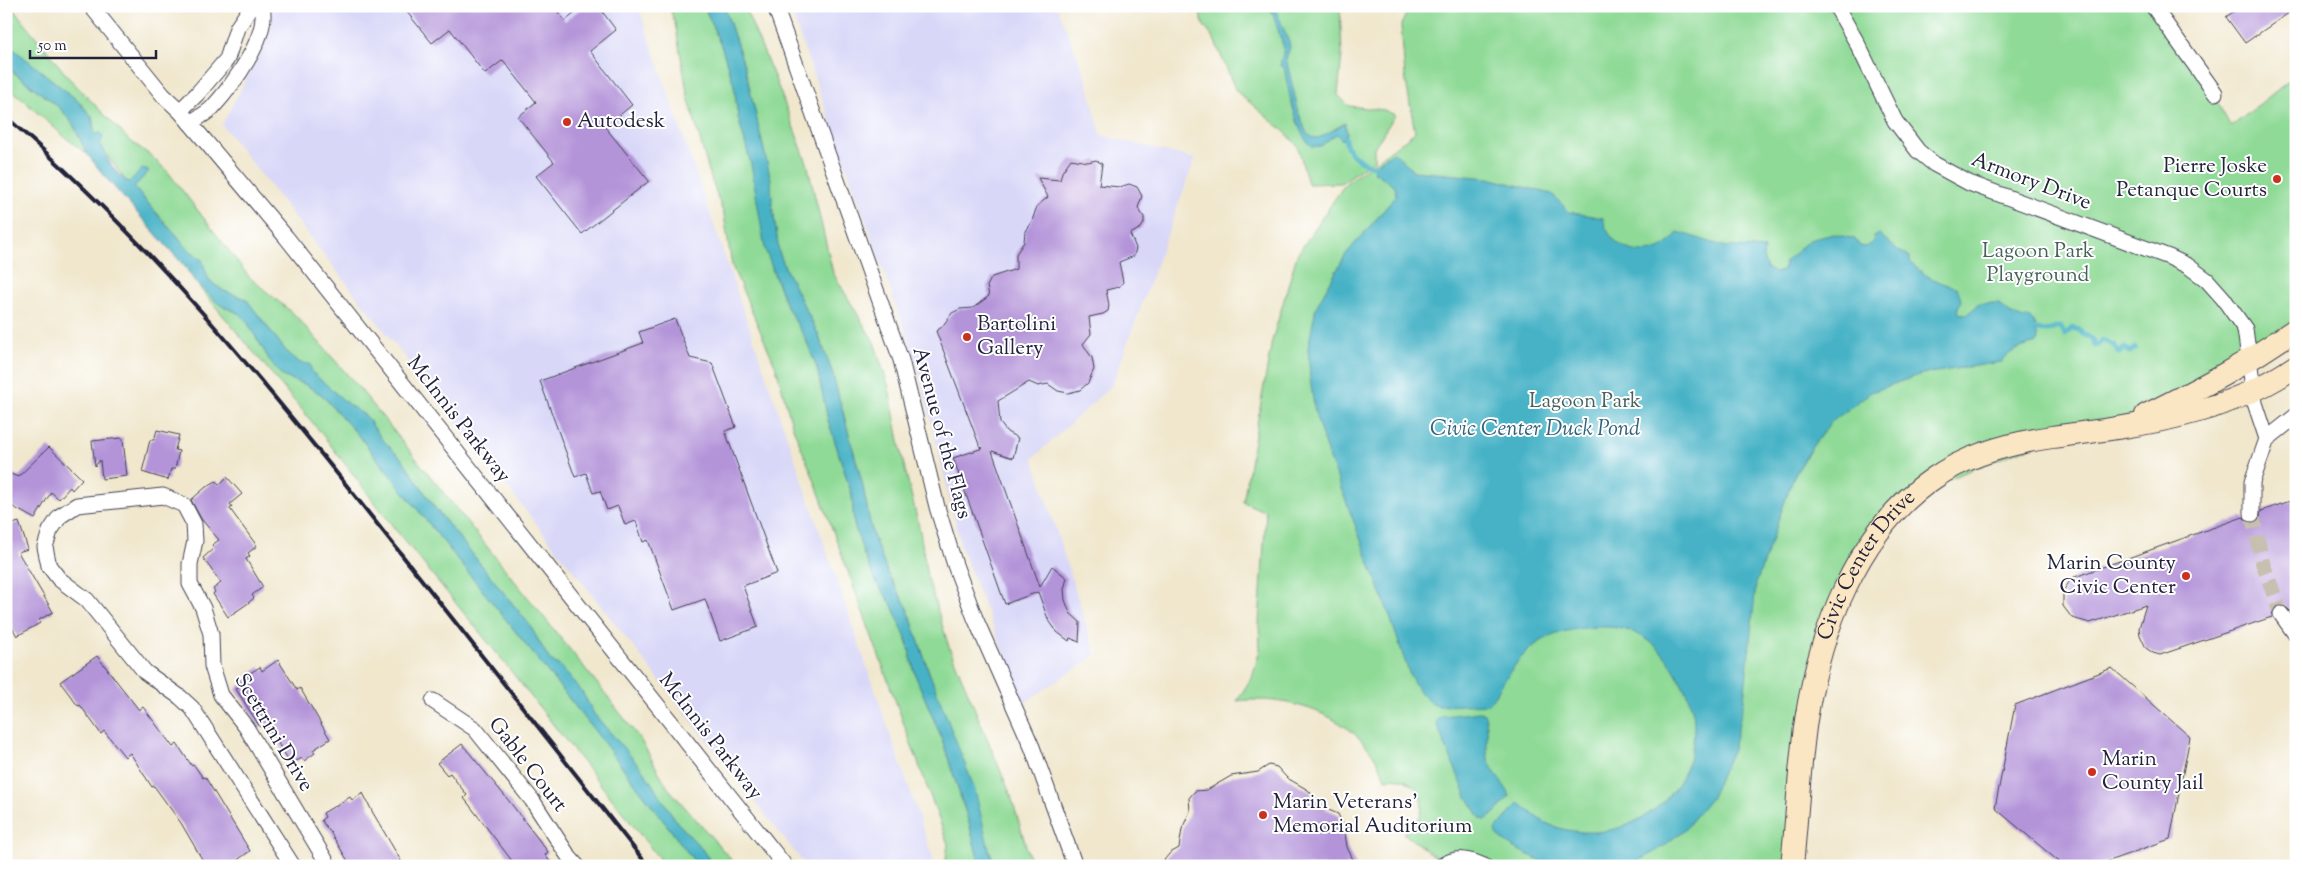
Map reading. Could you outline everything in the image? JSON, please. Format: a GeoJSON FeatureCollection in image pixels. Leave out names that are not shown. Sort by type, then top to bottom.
{"type":"FeatureCollection","features":[{"type":"Feature","properties":{"kind":"street","name":"McInnis Parkway"},"geometry":{"type":"LineString","coordinates":[[91,6],[162,95],[180,111],[286,237],[785,866]]}},
{"type":"Feature","properties":{"kind":"street"},"geometry":{"type":"LineString","coordinates":[[180,111],[227,59],[237,28],[252,6]]}},
{"type":"Feature","properties":{"kind":"street"},"geometry":{"type":"LineString","coordinates":[[190,123],[211,109],[250,58],[265,16],[262,6]]}},
{"type":"Feature","properties":{"kind":"street","name":"Avenue of the Flags"},"geometry":{"type":"LineString","coordinates":[[775,6],[901,360],[936,500],[955,565],[975,618],[1032,747],[1075,866]]}},
{"type":"Feature","properties":{"kind":"street","name":"Armory Drive"},"geometry":{"type":"LineString","coordinates":[[1836,6],[1857,43],[1895,121],[1926,158],[1969,183],[2163,254],[2188,266],[2216,288],[2245,328],[2253,392],[2259,420],[2267,439]]}},
{"type":"Feature","properties":{"kind":"street"},"geometry":{"type":"LineString","coordinates":[[2160,8],[2215,93]]}},
{"type":"Feature","properties":{"kind":"street","name":"Civic Center Drive"},"geometry":{"type":"LineString","coordinates":[[2125,426],[2219,379],[2250,361],[2296,329]]}},
{"type":"Feature","properties":{"kind":"street","name":"Civic Center Drive"},"geometry":{"type":"LineString","coordinates":[[1792,866],[1804,737],[1815,678],[1843,596],[1875,536],[1888,519],[1917,491],[1934,478],[1971,458],[2012,444],[2094,432],[2194,413],[2253,392],[2296,366]]}},
{"type":"Feature","properties":{"kind":"street"},"geometry":{"type":"LineString","coordinates":[[2252,514],[2252,482],[2267,439],[2296,416]]}},
{"type":"Feature","properties":{"kind":"street","name":"Scettrini Drive"},"geometry":{"type":"LineString","coordinates":[[294,866],[192,708],[145,672],[87,600],[58,579],[49,566],[44,547],[50,530],[60,516],[77,505],[163,496],[184,506],[194,524],[195,541],[190,564],[190,584],[203,608],[212,634],[212,666],[220,695],[246,727],[329,866]]}},
{"type":"Feature","properties":{"kind":"street"},"geometry":{"type":"LineString","coordinates":[[2281,614],[2296,635]]}},
{"type":"Feature","properties":{"kind":"street","name":"Gable Court"},"geometry":{"type":"LineString","coordinates":[[433,701],[475,729],[532,800],[569,857],[577,866]]}},
{"type":"Feature","properties":{"kind":"street"},"geometry":{"type":"LineString","coordinates":[[1442,866],[1449,861],[1463,859],[1484,866]]}},
{"type":"Feature","properties":{"kind":"shaded area"},"geometry":{"type":"Polygon","coordinates":[[[272,6],[638,6],[933,858],[930,866],[806,866],[222,125],[270,34],[272,6]]]}},
{"type":"Feature","properties":{"kind":"shaded area"},"geometry":{"type":"Polygon","coordinates":[[[789,6],[1057,6],[1086,78],[1101,135],[1195,159],[1112,385],[1033,458],[1096,655],[1024,703],[962,550],[917,364],[789,6]]]}},
{"type":"Feature","properties":{"kind":"green space"},"geometry":{"type":"Polygon","coordinates":[[[6,6],[11,6],[68,77],[129,140],[150,155],[168,172],[250,278],[296,316],[360,389],[600,687],[640,739],[668,788],[737,866],[714,866],[701,848],[677,822],[643,771],[594,714],[582,692],[561,667],[549,659],[529,624],[435,508],[403,460],[381,438],[366,416],[350,406],[286,351],[246,299],[224,291],[209,281],[202,260],[187,248],[129,182],[125,180],[100,145],[95,135],[92,116],[77,100],[6,43],[6,6]]]}},
{"type":"Feature","properties":{"kind":"green space"},"geometry":{"type":"Polygon","coordinates":[[[669,6],[704,6],[722,48],[734,85],[738,117],[751,164],[773,272],[786,305],[806,340],[817,368],[828,420],[852,495],[854,524],[864,555],[878,585],[891,603],[906,638],[916,677],[942,739],[969,823],[980,866],[945,866],[948,844],[814,479],[792,425],[776,367],[732,266],[724,215],[710,175],[688,97],[675,23],[669,6]]]}},
{"type":"Feature","properties":{"kind":"green space"},"geometry":{"type":"Polygon","coordinates":[[[724,6],[744,6],[776,81],[807,163],[833,273],[874,342],[889,388],[902,457],[920,531],[927,576],[949,647],[1011,796],[1032,866],[995,866],[907,607],[888,574],[872,533],[862,482],[832,372],[818,334],[779,252],[771,183],[745,68],[724,6]]]}},
{"type":"Feature","properties":{"kind":"green space"},"geometry":{"type":"Polygon","coordinates":[[[1197,6],[1340,6],[1342,54],[1338,95],[1349,106],[1384,110],[1395,115],[1374,148],[1374,160],[1341,183],[1308,184],[1298,146],[1285,132],[1236,91],[1214,39],[1204,26],[1197,6]]]}},
{"type":"Feature","properties":{"kind":"green space","name":"Lagoon Park"},"geometry":{"type":"Polygon","coordinates":[[[1410,6],[2151,6],[2207,84],[2231,127],[2296,75],[2296,320],[2156,408],[2055,437],[1917,491],[1834,617],[1792,866],[1484,866],[1441,861],[1403,833],[1414,826],[1420,816],[1422,807],[1421,797],[1416,789],[1408,782],[1398,779],[1385,779],[1376,758],[1362,741],[1345,727],[1325,715],[1304,707],[1282,702],[1237,701],[1252,677],[1260,650],[1259,623],[1266,512],[1243,502],[1272,341],[1297,255],[1345,184],[1415,132],[1405,76],[1401,25],[1410,6]]]}},
{"type":"Feature","properties":{"kind":"green space"},"geometry":{"type":"Polygon","coordinates":[[[6,67],[60,108],[73,124],[87,154],[6,85],[6,67]]]}},
{"type":"Feature","properties":{"kind":"green space"},"geometry":{"type":"Polygon","coordinates":[[[195,282],[220,305],[238,313],[247,322],[272,364],[282,376],[306,385],[322,395],[358,435],[591,726],[698,866],[665,866],[495,651],[395,529],[322,434],[195,282]]]}},
{"type":"Feature","properties":{"kind":"water"},"geometry":{"type":"Polygon","coordinates":[[[704,6],[724,6],[745,68],[771,180],[779,252],[818,334],[832,372],[862,482],[872,533],[888,574],[907,607],[929,672],[975,790],[989,850],[995,866],[980,866],[969,823],[942,739],[916,677],[906,638],[891,603],[878,585],[864,555],[854,524],[852,495],[828,420],[817,368],[806,340],[786,305],[765,249],[751,164],[738,117],[734,85],[722,48],[704,6]]]}},
{"type":"Feature","properties":{"kind":"water"},"geometry":{"type":"Polygon","coordinates":[[[1267,6],[1274,6],[1289,42],[1290,48],[1286,58],[1299,114],[1307,134],[1314,138],[1321,137],[1345,123],[1347,133],[1342,140],[1336,134],[1321,146],[1312,147],[1301,132],[1284,67],[1280,66],[1284,48],[1272,12],[1267,6]]]}},
{"type":"Feature","properties":{"kind":"water"},"geometry":{"type":"Polygon","coordinates":[[[6,43],[77,100],[91,116],[95,134],[101,133],[103,136],[100,145],[120,176],[129,182],[142,169],[149,171],[134,187],[187,248],[202,260],[209,281],[224,291],[246,299],[286,351],[300,363],[310,364],[312,372],[349,405],[366,416],[381,438],[403,460],[435,508],[529,624],[549,659],[561,667],[582,692],[594,714],[643,770],[677,822],[701,848],[714,866],[698,866],[591,726],[358,435],[322,395],[306,385],[282,376],[272,364],[247,322],[238,313],[220,305],[195,282],[186,268],[106,178],[87,154],[73,124],[60,108],[6,66],[6,43]]]}},
{"type":"Feature","properties":{"kind":"water","name":"Civic Center Duck Pond"},"geometry":{"type":"Polygon","coordinates":[[[1394,152],[1414,171],[1488,178],[1552,194],[1569,212],[1603,218],[1607,231],[1615,240],[1625,247],[1636,251],[1647,252],[1659,249],[1678,232],[1723,246],[1764,249],[1763,258],[1767,269],[1775,273],[1784,269],[1785,262],[1809,240],[1834,234],[1855,239],[1860,246],[1865,247],[1873,242],[1874,237],[1879,234],[1899,251],[1910,257],[1910,261],[1914,266],[1925,274],[1944,284],[1957,287],[1961,300],[1958,308],[1959,313],[1966,315],[1979,304],[1999,304],[2011,314],[2023,319],[2029,317],[2036,326],[2034,330],[2038,337],[2037,343],[2012,352],[2002,362],[1922,374],[1871,392],[1830,423],[1812,447],[1793,478],[1756,584],[1744,700],[1733,749],[1710,799],[1685,829],[1664,846],[1644,858],[1623,866],[1551,866],[1514,848],[1496,835],[1495,830],[1519,803],[1539,819],[1553,826],[1579,832],[1604,831],[1628,825],[1649,813],[1667,797],[1681,777],[1690,754],[1694,720],[1688,697],[1667,659],[1661,651],[1645,638],[1627,630],[1606,627],[1576,629],[1557,634],[1531,648],[1518,661],[1488,704],[1439,706],[1430,702],[1418,690],[1409,673],[1389,614],[1325,446],[1315,413],[1310,379],[1308,348],[1316,307],[1346,254],[1396,196],[1395,186],[1374,172],[1378,162],[1394,152]]]}},
{"type":"Feature","properties":{"kind":"water"},"geometry":{"type":"Polygon","coordinates":[[[1480,712],[1484,714],[1486,719],[1488,758],[1510,796],[1486,820],[1481,819],[1467,797],[1436,723],[1443,716],[1480,712]]]}},
{"type":"Feature","properties":{"kind":"building","name":"Autodesk"},"geometry":{"type":"Polygon","coordinates":[[[402,6],[553,6],[565,21],[584,6],[598,6],[616,30],[590,51],[632,105],[605,127],[649,181],[582,234],[536,176],[554,162],[518,117],[536,102],[503,60],[485,74],[450,29],[432,43],[402,6]]]}},
{"type":"Feature","properties":{"kind":"building"},"geometry":{"type":"Polygon","coordinates":[[[2241,6],[2296,6],[2296,8],[2245,43],[2226,17],[2241,6]]]}},
{"type":"Feature","properties":{"kind":"building"},"geometry":{"type":"Polygon","coordinates":[[[1071,159],[1088,162],[1096,160],[1102,164],[1099,185],[1120,187],[1129,184],[1137,187],[1142,196],[1138,208],[1144,217],[1144,223],[1141,228],[1130,234],[1136,248],[1134,256],[1119,262],[1123,282],[1119,287],[1106,290],[1109,305],[1108,311],[1089,317],[1091,334],[1083,344],[1092,358],[1094,369],[1088,383],[1080,390],[1068,393],[1058,391],[1048,384],[1038,386],[1029,382],[998,401],[1000,423],[1007,432],[1018,438],[1013,458],[992,451],[1040,587],[1052,566],[1067,578],[1064,589],[1065,600],[1070,613],[1080,622],[1079,642],[1070,638],[1069,641],[1057,632],[1048,619],[1038,592],[1005,604],[953,458],[983,448],[980,447],[936,331],[942,327],[952,313],[960,309],[973,308],[989,296],[987,286],[992,277],[1016,269],[1016,254],[1024,242],[1025,231],[1032,221],[1037,206],[1048,197],[1038,178],[1060,180],[1062,172],[1071,159]]]}},
{"type":"Feature","properties":{"kind":"building"},"geometry":{"type":"Polygon","coordinates":[[[675,319],[690,358],[712,363],[736,427],[725,431],[777,573],[743,586],[758,627],[720,641],[705,599],[674,610],[648,540],[643,542],[636,521],[625,525],[618,506],[607,510],[600,491],[593,493],[586,473],[575,477],[540,381],[643,343],[639,332],[675,319]]]}},
{"type":"Feature","properties":{"kind":"building"},"geometry":{"type":"Polygon","coordinates":[[[157,430],[179,435],[175,450],[179,451],[175,469],[171,469],[168,480],[142,472],[150,440],[154,440],[157,430]]]}},
{"type":"Feature","properties":{"kind":"building"},"geometry":{"type":"Polygon","coordinates":[[[123,439],[127,476],[102,479],[100,460],[95,466],[92,441],[123,439]]]}},
{"type":"Feature","properties":{"kind":"building"},"geometry":{"type":"Polygon","coordinates":[[[49,447],[82,479],[72,490],[70,487],[59,499],[51,492],[35,519],[6,503],[6,472],[18,477],[49,447]]]}},
{"type":"Feature","properties":{"kind":"building"},"geometry":{"type":"Polygon","coordinates":[[[227,477],[242,494],[230,504],[232,507],[230,509],[257,546],[248,553],[250,556],[246,559],[263,587],[252,595],[254,598],[247,604],[228,617],[213,594],[215,592],[213,589],[221,583],[203,558],[214,548],[212,545],[219,540],[202,520],[191,500],[206,487],[216,481],[219,485],[227,477]]]}},
{"type":"Feature","properties":{"kind":"building","name":"Marin County Civic Center"},"geometry":{"type":"Polygon","coordinates":[[[2296,499],[2296,609],[2290,611],[2285,606],[2280,605],[2273,610],[2272,617],[2160,655],[2146,648],[2140,635],[2139,628],[2146,605],[2090,623],[2072,618],[2063,606],[2063,591],[2072,578],[2243,517],[2248,522],[2256,522],[2260,518],[2261,511],[2296,499]]]}},
{"type":"Feature","properties":{"kind":"building"},"geometry":{"type":"Polygon","coordinates":[[[19,522],[28,549],[18,552],[53,612],[39,620],[40,623],[17,636],[6,617],[6,526],[19,522]]]}},
{"type":"Feature","properties":{"kind":"building"},"geometry":{"type":"Polygon","coordinates":[[[97,656],[139,710],[143,707],[173,747],[177,744],[192,766],[194,765],[203,778],[205,777],[250,851],[229,866],[206,866],[181,823],[154,786],[152,787],[130,753],[125,757],[104,731],[101,734],[60,682],[97,656]]]}},
{"type":"Feature","properties":{"kind":"building"},"geometry":{"type":"Polygon","coordinates":[[[278,660],[297,690],[300,688],[330,739],[313,750],[315,753],[304,761],[302,758],[291,764],[266,724],[260,727],[236,689],[249,678],[247,675],[260,667],[262,671],[278,660]]]}},
{"type":"Feature","properties":{"kind":"building","name":"Marin County Jail"},"geometry":{"type":"Polygon","coordinates":[[[2112,668],[2190,737],[2170,839],[2095,866],[2064,866],[1995,808],[2015,705],[2112,668]]]}},
{"type":"Feature","properties":{"kind":"building"},"geometry":{"type":"Polygon","coordinates":[[[462,744],[548,852],[545,855],[553,866],[516,866],[464,798],[467,795],[450,773],[447,775],[437,763],[462,744]]]}},
{"type":"Feature","properties":{"kind":"building","name":"Marin Veterans' Memorial Auditorium"},"geometry":{"type":"Polygon","coordinates":[[[1269,765],[1277,767],[1287,778],[1308,790],[1324,808],[1338,814],[1344,827],[1347,847],[1356,866],[1159,866],[1170,853],[1179,848],[1182,829],[1190,811],[1189,798],[1195,791],[1207,790],[1231,776],[1258,772],[1269,765]]]}},
{"type":"Feature","properties":{"kind":"building"},"geometry":{"type":"Polygon","coordinates":[[[363,793],[404,866],[351,866],[321,820],[325,817],[323,813],[350,797],[352,800],[363,793]]]}},
{"type":"Feature","properties":{"kind":"waterway"},"geometry":{"type":"LineString","coordinates":[[1345,138],[1348,149],[1356,157],[1376,167]]}},
{"type":"Feature","properties":{"kind":"waterway"},"geometry":{"type":"LineString","coordinates":[[2034,330],[2048,331],[2061,326],[2065,335],[2072,328],[2080,330],[2092,339],[2094,345],[2098,345],[2102,340],[2114,345],[2119,353],[2125,348],[2130,352],[2135,348]]}},
{"type":"Feature","properties":{"kind":"tunnel"},"geometry":{"type":"LineString","coordinates":[[2252,514],[2262,561],[2281,614]]}},
{"type":"Feature","properties":{"kind":"railway"},"geometry":{"type":"LineString","coordinates":[[6,117],[59,164],[110,214],[159,265],[252,370],[485,659],[648,866]]}},
{"type":"Feature","properties":{"kind":"place","name":"Autodesk"},"geometry":{"type":"Point","coordinates":[567,122]}},
{"type":"Feature","properties":{"kind":"place","name":"Pierre Joske Petanque Courts"},"geometry":{"type":"Point","coordinates":[2277,179]}},
{"type":"Feature","properties":{"kind":"place","name":"Bartolini Gallery"},"geometry":{"type":"Point","coordinates":[967,337]}},
{"type":"Feature","properties":{"kind":"place","name":"Marin County Civic Center"},"geometry":{"type":"Point","coordinates":[2186,576]}},
{"type":"Feature","properties":{"kind":"place","name":"Marin County Jail"},"geometry":{"type":"Point","coordinates":[2092,772]}},
{"type":"Feature","properties":{"kind":"place","name":"Marin Veterans' Memorial Auditorium"},"geometry":{"type":"Point","coordinates":[1263,815]}},
{"type":"Feature","properties":{"kind":"park label","name":"Lagoon Park Playground"},"geometry":{"type":"Point","coordinates":[2038,264]}}]}
